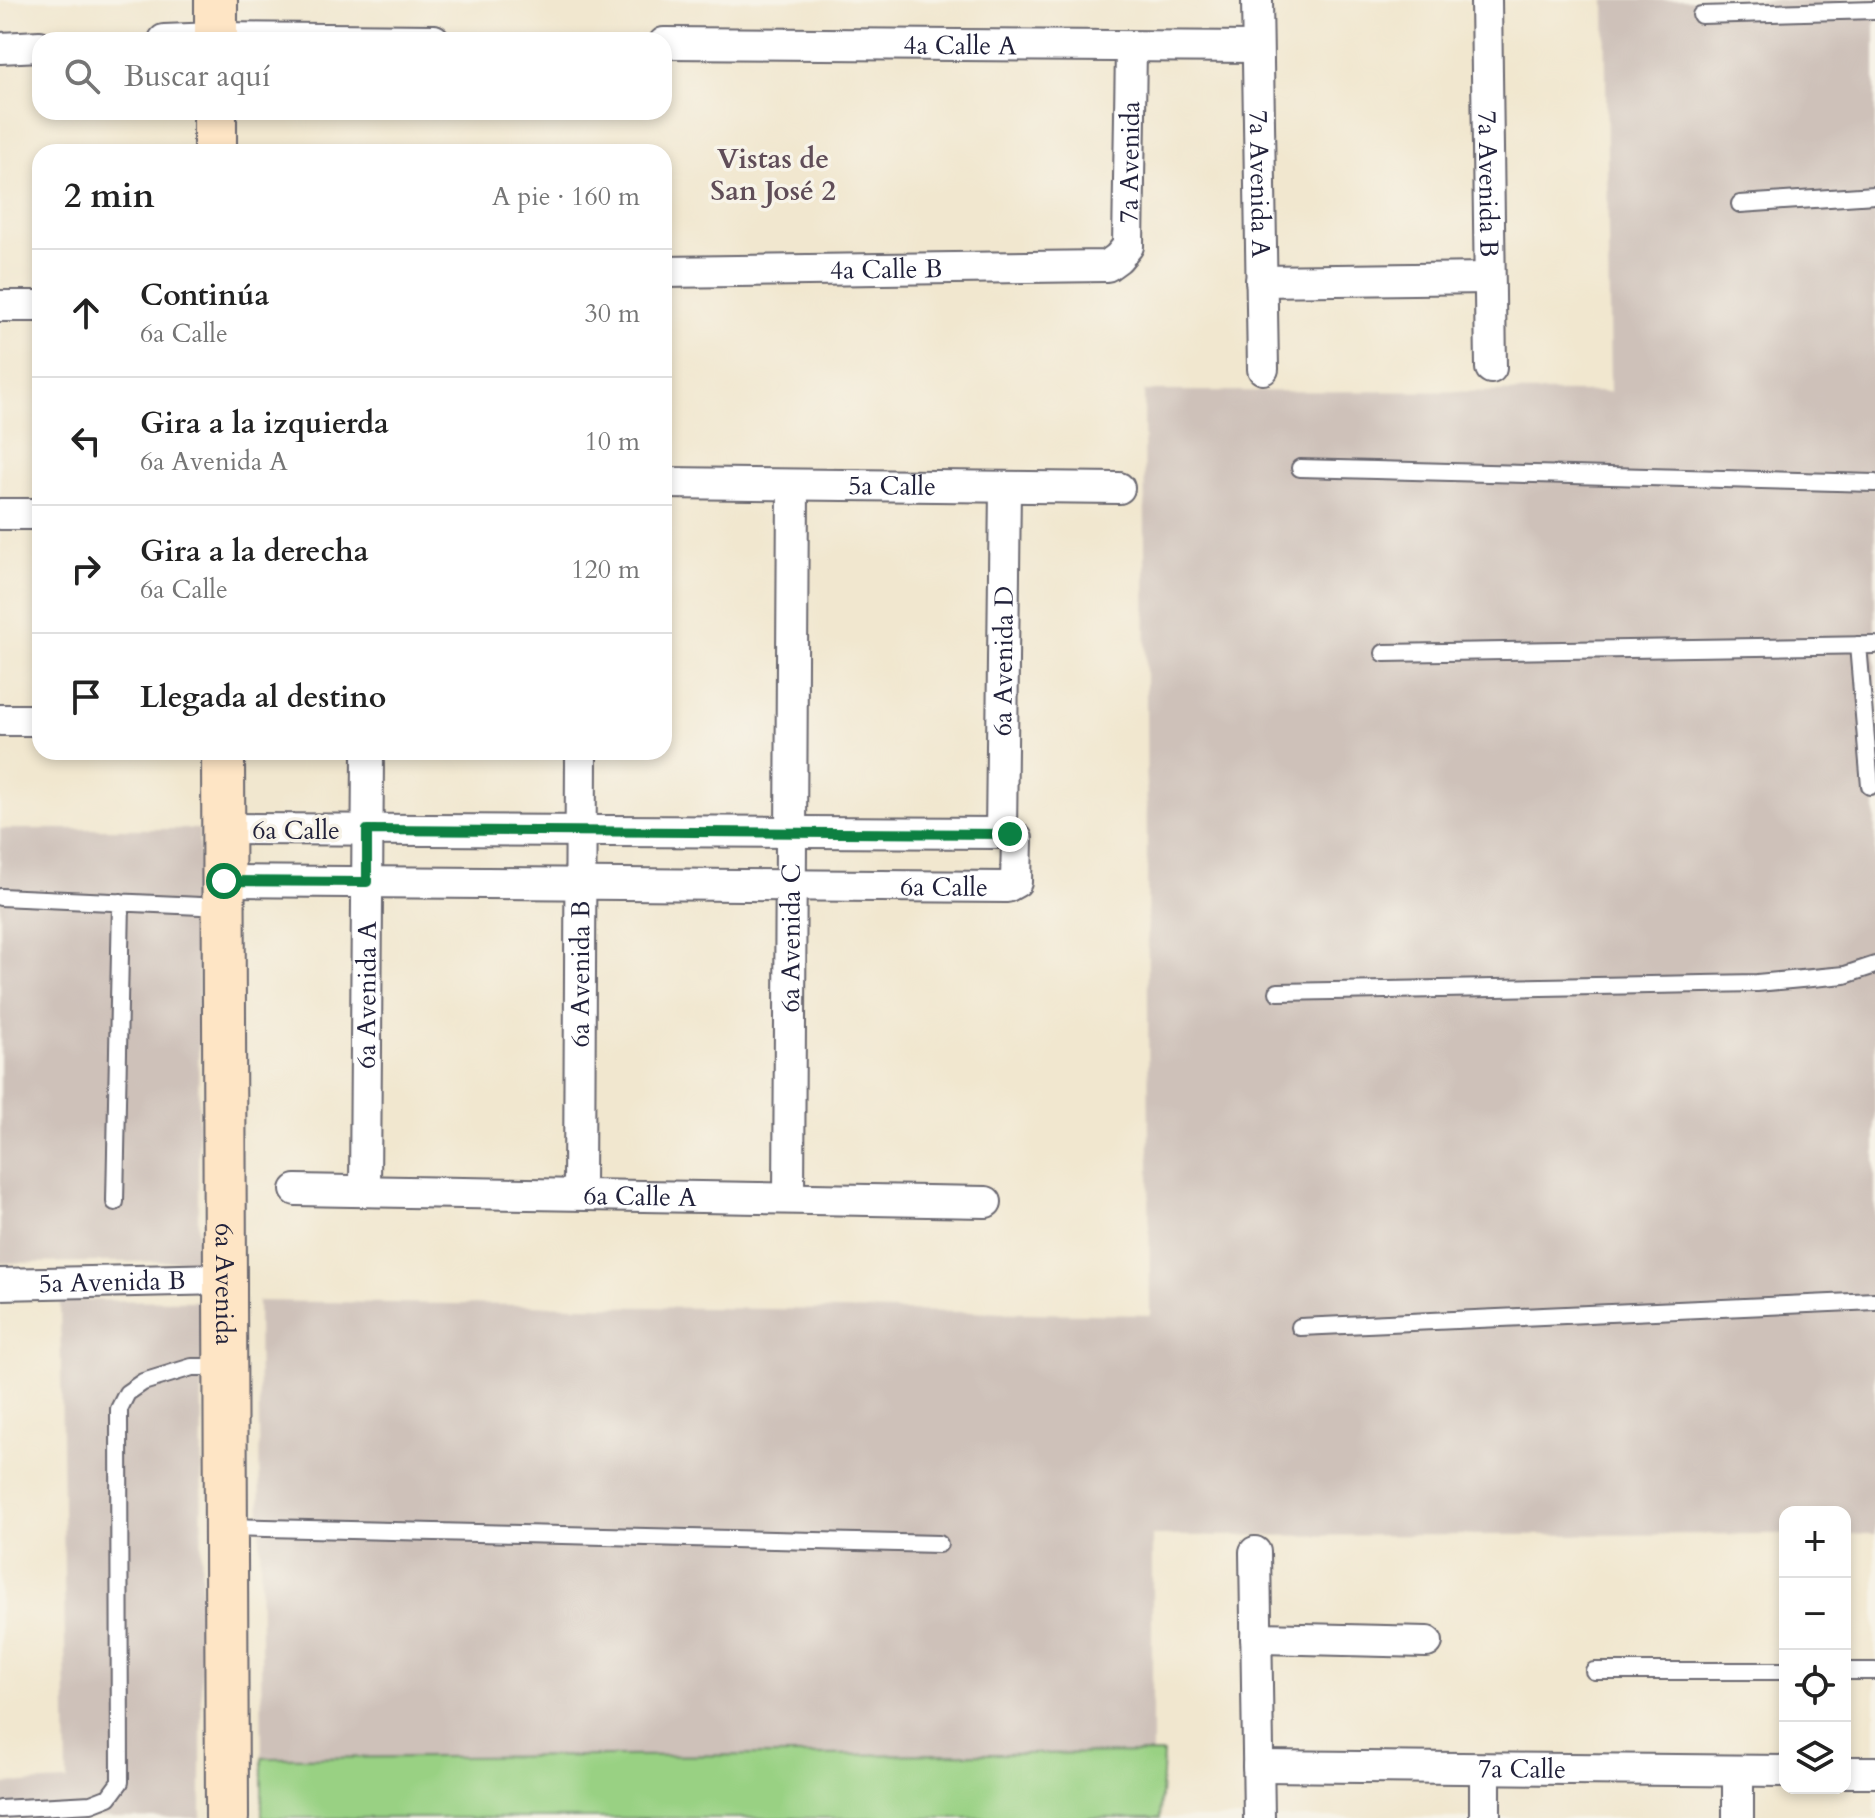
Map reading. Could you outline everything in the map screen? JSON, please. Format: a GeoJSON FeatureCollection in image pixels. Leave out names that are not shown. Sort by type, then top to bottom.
{"type":"FeatureCollection","features":[{"type":"Feature","properties":{"kind":"street","name":"7a Avenida A"},"geometry":{"type":"LineString","coordinates":[[1257,0],[1263,369]]}},
{"type":"Feature","properties":{"kind":"street","name":"7a Avenida B"},"geometry":{"type":"LineString","coordinates":[[1486,0],[1491,368]]}},
{"type":"Feature","properties":{"kind":"street"},"geometry":{"type":"LineString","coordinates":[[194,32],[216,26],[309,32]]}},
{"type":"Feature","properties":{"kind":"street","name":"4a Calle A"},"geometry":{"type":"LineString","coordinates":[[672,43],[1257,47]]}},
{"type":"Feature","properties":{"kind":"street"},"geometry":{"type":"LineString","coordinates":[[0,48],[32,46]]}},
{"type":"Feature","properties":{"kind":"street","name":"7a Avenida"},"geometry":{"type":"LineString","coordinates":[[1107,266],[1128,246],[1131,48]]}},
{"type":"Feature","properties":{"kind":"street"},"geometry":{"type":"LineString","coordinates":[[215,120],[215,144]]}},
{"type":"Feature","properties":{"kind":"street","name":"4a Calle B"},"geometry":{"type":"LineString","coordinates":[[672,272],[1107,266]]}},
{"type":"Feature","properties":{"kind":"street"},"geometry":{"type":"LineString","coordinates":[[1261,281],[1489,278]]}},
{"type":"Feature","properties":{"kind":"street"},"geometry":{"type":"LineString","coordinates":[[0,306],[32,306]]}},
{"type":"Feature","properties":{"kind":"street","name":"5a Calle"},"geometry":{"type":"LineString","coordinates":[[672,483],[1119,488]]}},
{"type":"Feature","properties":{"kind":"street","name":"6a Avenida C"},"geometry":{"type":"LineString","coordinates":[[789,1198],[793,485]]}},
{"type":"Feature","properties":{"kind":"street","name":"6a Avenida D"},"geometry":{"type":"LineString","coordinates":[[1001,833],[1005,487]]}},
{"type":"Feature","properties":{"kind":"street"},"geometry":{"type":"LineString","coordinates":[[0,514],[32,514]]}},
{"type":"Feature","properties":{"kind":"street"},"geometry":{"type":"LineString","coordinates":[[0,720],[32,720]]}},
{"type":"Feature","properties":{"kind":"street","name":"6a Avenida"},"geometry":{"type":"LineString","coordinates":[[223,760],[227,1818]]}},
{"type":"Feature","properties":{"kind":"street","name":"6a Avenida A"},"geometry":{"type":"LineString","coordinates":[[365,1191],[368,760]]}},
{"type":"Feature","properties":{"kind":"street","name":"6a Avenida B"},"geometry":{"type":"LineString","coordinates":[[579,1194],[581,760]]}},
{"type":"Feature","properties":{"kind":"street","name":"6a Calle"},"geometry":{"type":"LineString","coordinates":[[224,829],[1001,833],[1010,834],[1017,839],[1018,845],[1016,882],[1007,887],[367,882],[224,894]]}},
{"type":"Feature","properties":{"kind":"street","name":"6a Calle A"},"geometry":{"type":"LineString","coordinates":[[296,1190],[986,1202]]}},
{"type":"Feature","properties":{"kind":"street","name":"5a Avenida B"},"geometry":{"type":"LineString","coordinates":[[0,1284],[225,1279]]}},
{"type":"Feature","properties":{"kind":"street"},"geometry":{"type":"LineString","coordinates":[[1255,1552],[1259,1818]]}},
{"type":"Feature","properties":{"kind":"street"},"geometry":{"type":"LineString","coordinates":[[1256,1638],[1427,1642]]}},
{"type":"Feature","properties":{"kind":"street","name":"7a Calle"},"geometry":{"type":"LineString","coordinates":[[1258,1766],[1779,1771]]}},
{"type":"Feature","properties":{"kind":"street"},"geometry":{"type":"LineString","coordinates":[[1485,1769],[1485,1818]]}},
{"type":"Feature","properties":{"kind":"street"},"geometry":{"type":"LineString","coordinates":[[1738,1771],[1738,1818]]}},
{"type":"Feature","properties":{"kind":"street"},"geometry":{"type":"LineString","coordinates":[[1851,1772],[1875,1772]]}},
{"type":"Feature","properties":{"kind":"lane"},"geometry":{"type":"LineString","coordinates":[[1701,15],[1875,10]]}},
{"type":"Feature","properties":{"kind":"lane"},"geometry":{"type":"LineString","coordinates":[[1740,204],[1875,195]]}},
{"type":"Feature","properties":{"kind":"lane"},"geometry":{"type":"LineString","coordinates":[[1300,468],[1875,483]]}},
{"type":"Feature","properties":{"kind":"lane"},"geometry":{"type":"LineString","coordinates":[[1384,653],[1867,645],[1870,786]]}},
{"type":"Feature","properties":{"kind":"lane"},"geometry":{"type":"LineString","coordinates":[[0,897],[121,902],[224,894]]}},
{"type":"Feature","properties":{"kind":"lane"},"geometry":{"type":"LineString","coordinates":[[115,1202],[121,902]]}},
{"type":"Feature","properties":{"kind":"lane"},"geometry":{"type":"LineString","coordinates":[[1278,992],[1757,983],[1845,975],[1875,965]]}},
{"type":"Feature","properties":{"kind":"lane"},"geometry":{"type":"LineString","coordinates":[[1300,1327],[1875,1301]]}},
{"type":"Feature","properties":{"kind":"lane"},"geometry":{"type":"LineString","coordinates":[[0,1809],[91,1804],[109,1797],[120,1782],[119,1409],[127,1393],[143,1382],[192,1367],[226,1367]]}},
{"type":"Feature","properties":{"kind":"lane"},"geometry":{"type":"LineString","coordinates":[[226,1527],[939,1544]]}},
{"type":"Feature","properties":{"kind":"lane"},"geometry":{"type":"LineString","coordinates":[[1594,1671],[1779,1671]]}},
{"type":"Feature","properties":{"kind":"lane"},"geometry":{"type":"LineString","coordinates":[[1851,1671],[1875,1671]]}},
{"type":"Feature","properties":{"kind":"shaded area"},"geometry":{"type":"Polygon","coordinates":[[[1605,0],[1875,0],[1875,1534],[1851,1534],[1851,1506],[1779,1506],[1779,1534],[1152,1536],[1152,1756],[262,1758],[258,1301],[1150,1315],[1144,391],[1610,392],[1605,0]]]}},
{"type":"Feature","properties":{"kind":"shaded area"},"geometry":{"type":"Polygon","coordinates":[[[0,829],[199,829],[198,1261],[0,1263],[0,829]]]}},
{"type":"Feature","properties":{"kind":"shaded area"},"geometry":{"type":"Polygon","coordinates":[[[60,1300],[202,1301],[201,1818],[0,1818],[0,1784],[67,1781],[60,1300]]]}},
{"type":"Feature","properties":{"kind":"green space"},"geometry":{"type":"Polygon","coordinates":[[[1163,1753],[1160,1818],[262,1818],[262,1758],[1163,1753]]]}},
{"type":"Feature","properties":{"kind":"district","name":"Vistas de San José 2"},"geometry":{"type":"Point","coordinates":[773,174]}},
{"type":"Feature","properties":{"kind":"route"},"geometry":{"type":"LineString","coordinates":[[224,881],[367,882],[367,830],[1010,834]]}}]}
